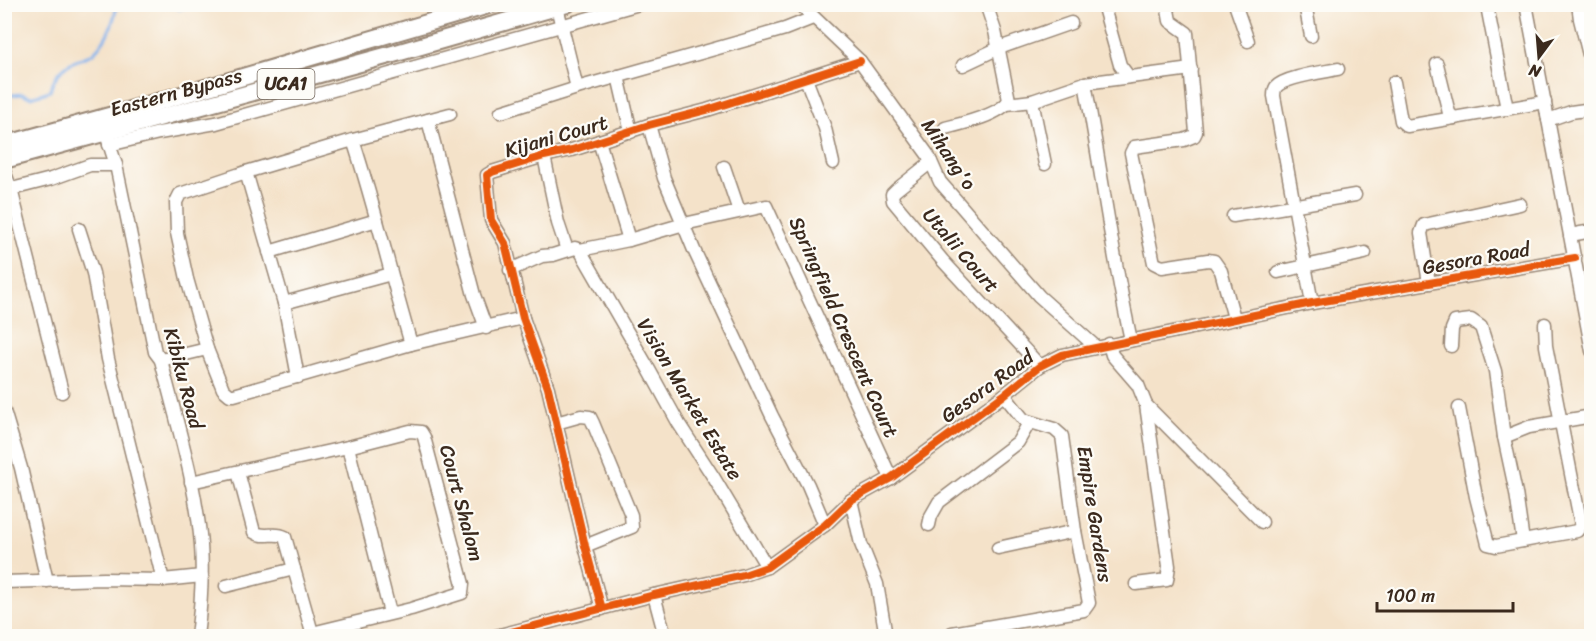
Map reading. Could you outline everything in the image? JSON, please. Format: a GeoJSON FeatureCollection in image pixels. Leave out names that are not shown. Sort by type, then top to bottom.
{"type":"FeatureCollection","features":[{"type":"Feature","properties":{"kind":"main road","name":"Eastern Bypass"},"geometry":{"type":"LineString","coordinates":[[4,145],[492,4]]}},
{"type":"Feature","properties":{"kind":"main road","name":"Eastern Bypass"},"geometry":{"type":"LineString","coordinates":[[4,160],[107,139],[258,91],[562,6]]}},
{"type":"Feature","properties":{"kind":"main road"},"geometry":{"type":"LineString","coordinates":[[386,35],[393,54]]}},
{"type":"Feature","properties":{"kind":"street"},"geometry":{"type":"LineString","coordinates":[[107,139],[216,123],[639,4]]}},
{"type":"Feature","properties":{"kind":"street","name":"Mihang'o"},"geometry":{"type":"LineString","coordinates":[[800,4],[860,61],[931,162],[940,182],[1039,296],[1096,347]]}},
{"type":"Feature","properties":{"kind":"street"},"geometry":{"type":"LineString","coordinates":[[1103,4],[1120,65],[1129,77]]}},
{"type":"Feature","properties":{"kind":"street"},"geometry":{"type":"LineString","coordinates":[[1167,4],[1170,21],[1187,33],[1196,132],[1194,136],[1184,140],[1134,147],[1131,153],[1154,263],[1162,267],[1214,261],[1221,271],[1234,318]]}},
{"type":"Feature","properties":{"kind":"street"},"geometry":{"type":"LineString","coordinates":[[1235,4],[1248,41]]}},
{"type":"Feature","properties":{"kind":"street"},"geometry":{"type":"LineString","coordinates":[[1305,4],[1311,36]]}},
{"type":"Feature","properties":{"kind":"street"},"geometry":{"type":"LineString","coordinates":[[1526,4],[1570,235],[1587,294],[1592,351]]}},
{"type":"Feature","properties":{"kind":"street"},"geometry":{"type":"LineString","coordinates":[[1578,4],[1592,67]]}},
{"type":"Feature","properties":{"kind":"street"},"geometry":{"type":"LineString","coordinates":[[986,5],[999,48],[1008,94],[1007,104]]}},
{"type":"Feature","properties":{"kind":"street"},"geometry":{"type":"LineString","coordinates":[[562,6],[562,27],[577,88]]}},
{"type":"Feature","properties":{"kind":"street"},"geometry":{"type":"LineString","coordinates":[[1488,11],[1507,109]]}},
{"type":"Feature","properties":{"kind":"street"},"geometry":{"type":"LineString","coordinates":[[501,112],[785,29],[813,18]]}},
{"type":"Feature","properties":{"kind":"street"},"geometry":{"type":"LineString","coordinates":[[963,65],[999,48],[1071,23]]}},
{"type":"Feature","properties":{"kind":"street"},"geometry":{"type":"LineString","coordinates":[[450,38],[456,55]]}},
{"type":"Feature","properties":{"kind":"street","name":"Kijani Court"},"geometry":{"type":"LineString","coordinates":[[602,609],[548,388],[523,318],[504,243],[491,220],[487,175],[860,61]]}},
{"type":"Feature","properties":{"kind":"street"},"geometry":{"type":"LineString","coordinates":[[1437,64],[1449,113],[1454,118]]}},
{"type":"Feature","properties":{"kind":"street"},"geometry":{"type":"LineString","coordinates":[[945,128],[976,119],[1007,104],[1032,101],[1085,83],[1191,69]]}},
{"type":"Feature","properties":{"kind":"street"},"geometry":{"type":"LineString","coordinates":[[1312,303],[1274,96],[1279,84],[1291,79],[1338,69]]}},
{"type":"Feature","properties":{"kind":"street"},"geometry":{"type":"LineString","coordinates":[[618,76],[631,132]]}},
{"type":"Feature","properties":{"kind":"street"},"geometry":{"type":"LineString","coordinates":[[806,79],[825,128],[833,163]]}},
{"type":"Feature","properties":{"kind":"street"},"geometry":{"type":"LineString","coordinates":[[1394,82],[1401,121],[1407,126],[1545,102]]}},
{"type":"Feature","properties":{"kind":"street"},"geometry":{"type":"LineString","coordinates":[[1085,83],[1115,266],[1131,340]]}},
{"type":"Feature","properties":{"kind":"street"},"geometry":{"type":"LineString","coordinates":[[258,91],[265,110]]}},
{"type":"Feature","properties":{"kind":"street"},"geometry":{"type":"LineString","coordinates":[[1032,101],[1045,164]]}},
{"type":"Feature","properties":{"kind":"street"},"geometry":{"type":"LineString","coordinates":[[1548,120],[1570,112],[1592,110]]}},
{"type":"Feature","properties":{"kind":"street"},"geometry":{"type":"LineString","coordinates":[[450,114],[352,140],[180,194],[176,202],[177,233],[187,279],[207,349],[223,389],[230,395],[411,344],[523,318]]}},
{"type":"Feature","properties":{"kind":"street"},"geometry":{"type":"LineString","coordinates":[[428,120],[474,295],[486,328]]}},
{"type":"Feature","properties":{"kind":"street"},"geometry":{"type":"LineString","coordinates":[[649,125],[664,178],[694,250],[772,416],[808,485],[825,525]]}},
{"type":"Feature","properties":{"kind":"street","name":"Kibiku Road"},"geometry":{"type":"LineString","coordinates":[[107,139],[116,165],[155,352],[161,360],[191,482],[201,544],[202,576],[197,636]]}},
{"type":"Feature","properties":{"kind":"street"},"geometry":{"type":"LineString","coordinates":[[352,140],[411,344]]}},
{"type":"Feature","properties":{"kind":"street"},"geometry":{"type":"LineString","coordinates":[[598,141],[629,240]]}},
{"type":"Feature","properties":{"kind":"street","name":"Vision Market Estate"},"geometry":{"type":"LineString","coordinates":[[544,156],[558,224],[642,356],[679,424],[714,477],[767,567]]}},
{"type":"Feature","properties":{"kind":"street","name":"Utalii Court"},"geometry":{"type":"LineString","coordinates":[[931,162],[892,194],[893,201],[943,261],[1040,366]]}},
{"type":"Feature","properties":{"kind":"street"},"geometry":{"type":"LineString","coordinates":[[8,190],[51,179],[90,165],[116,165]]}},
{"type":"Feature","properties":{"kind":"street"},"geometry":{"type":"LineString","coordinates":[[724,167],[739,211]]}},
{"type":"Feature","properties":{"kind":"street"},"geometry":{"type":"LineString","coordinates":[[4,171],[62,392]]}},
{"type":"Feature","properties":{"kind":"street"},"geometry":{"type":"LineString","coordinates":[[246,172],[284,303],[298,376]]}},
{"type":"Feature","properties":{"kind":"street"},"geometry":{"type":"LineString","coordinates":[[1233,216],[1355,195]]}},
{"type":"Feature","properties":{"kind":"street"},"geometry":{"type":"LineString","coordinates":[[1429,283],[1421,233],[1424,225],[1520,204]]}},
{"type":"Feature","properties":{"kind":"street","name":"Springfield Crescent Court"},"geometry":{"type":"LineString","coordinates":[[510,270],[542,256],[629,240],[739,211],[763,206],[768,208],[891,478]]}},
{"type":"Feature","properties":{"kind":"street"},"geometry":{"type":"LineString","coordinates":[[269,252],[377,220]]}},
{"type":"Feature","properties":{"kind":"street"},"geometry":{"type":"LineString","coordinates":[[79,229],[93,273],[108,360],[163,580]]}},
{"type":"Feature","properties":{"kind":"street"},"geometry":{"type":"LineString","coordinates":[[1570,235],[1592,231]]}},
{"type":"Feature","properties":{"kind":"street"},"geometry":{"type":"LineString","coordinates":[[1278,272],[1365,254]]}},
{"type":"Feature","properties":{"kind":"street","name":"Gesora Road"},"geometry":{"type":"LineString","coordinates":[[496,636],[654,595],[744,575],[767,567],[825,525],[851,500],[891,478],[1040,366],[1062,355],[1312,303],[1575,258]]}},
{"type":"Feature","properties":{"kind":"street"},"geometry":{"type":"LineString","coordinates":[[284,303],[391,274]]}},
{"type":"Feature","properties":{"kind":"street"},"geometry":{"type":"LineString","coordinates":[[1451,345],[1455,322],[1471,320],[1481,327],[1495,371],[1504,437],[1523,541]]}},
{"type":"Feature","properties":{"kind":"street"},"geometry":{"type":"LineString","coordinates":[[1459,408],[1488,544],[1496,546],[1577,531],[1581,525],[1546,345],[1545,324]]}},
{"type":"Feature","properties":{"kind":"street"},"geometry":{"type":"LineString","coordinates":[[1109,344],[1112,355],[1138,385],[1146,405],[1169,576],[1167,580],[1136,584]]}},
{"type":"Feature","properties":{"kind":"street"},"geometry":{"type":"LineString","coordinates":[[161,360],[207,349]]}},
{"type":"Feature","properties":{"kind":"street"},"geometry":{"type":"LineString","coordinates":[[929,525],[939,502],[1018,442],[1029,423],[1004,395]]}},
{"type":"Feature","properties":{"kind":"street"},"geometry":{"type":"LineString","coordinates":[[1146,405],[1262,522]]}},
{"type":"Feature","properties":{"kind":"street"},"geometry":{"type":"LineString","coordinates":[[4,411],[21,468],[47,581]]}},
{"type":"Feature","properties":{"kind":"street"},"geometry":{"type":"LineString","coordinates":[[556,423],[581,416],[590,417],[631,515],[632,527],[585,546]]}},
{"type":"Feature","properties":{"kind":"street"},"geometry":{"type":"LineString","coordinates":[[1504,437],[1528,427],[1592,416]]}},
{"type":"Feature","properties":{"kind":"street","name":"Empire Gardens"},"geometry":{"type":"LineString","coordinates":[[952,633],[1060,614],[1087,608],[1089,603],[1075,531],[1062,436],[1054,429],[1029,423]]}},
{"type":"Feature","properties":{"kind":"street","name":"Court Shalom"},"geometry":{"type":"LineString","coordinates":[[191,482],[410,431],[421,432],[463,591],[460,595],[313,635]]}},
{"type":"Feature","properties":{"kind":"street"},"geometry":{"type":"LineString","coordinates":[[348,447],[390,613]]}},
{"type":"Feature","properties":{"kind":"street"},"geometry":{"type":"LineString","coordinates":[[238,472],[254,532],[263,536],[277,534],[285,537],[313,635]]}},
{"type":"Feature","properties":{"kind":"street"},"geometry":{"type":"LineString","coordinates":[[851,500],[861,544],[877,584],[886,636]]}},
{"type":"Feature","properties":{"kind":"street"},"geometry":{"type":"LineString","coordinates":[[999,548],[1075,531]]}},
{"type":"Feature","properties":{"kind":"street"},"geometry":{"type":"LineString","coordinates":[[226,586],[294,569]]}},
{"type":"Feature","properties":{"kind":"street"},"geometry":{"type":"LineString","coordinates":[[4,582],[163,580],[202,576]]}},
{"type":"Feature","properties":{"kind":"street"},"geometry":{"type":"LineString","coordinates":[[654,595],[665,636]]}},
{"type":"Feature","properties":{"kind":"waterway"},"geometry":{"type":"LineString","coordinates":[[4,96],[22,94],[31,97],[50,91],[57,75],[64,68],[92,54],[102,43],[112,24],[117,4]]}},
{"type":"Feature","properties":{"kind":"waterway"},"geometry":{"type":"LineString","coordinates":[[171,4],[179,9],[196,4]]}},
{"type":"Feature","properties":{"kind":"cycle path"},"geometry":{"type":"LineString","coordinates":[[602,609],[548,388],[523,318],[505,243],[491,220],[487,175],[544,156],[572,150],[649,125],[707,110],[860,61]]}},
{"type":"Feature","properties":{"kind":"cycle path"},"geometry":{"type":"LineString","coordinates":[[496,636],[654,595],[744,575],[767,567],[825,525],[851,500],[891,478],[1040,366],[1062,355],[1312,303],[1575,258]]}}]}
